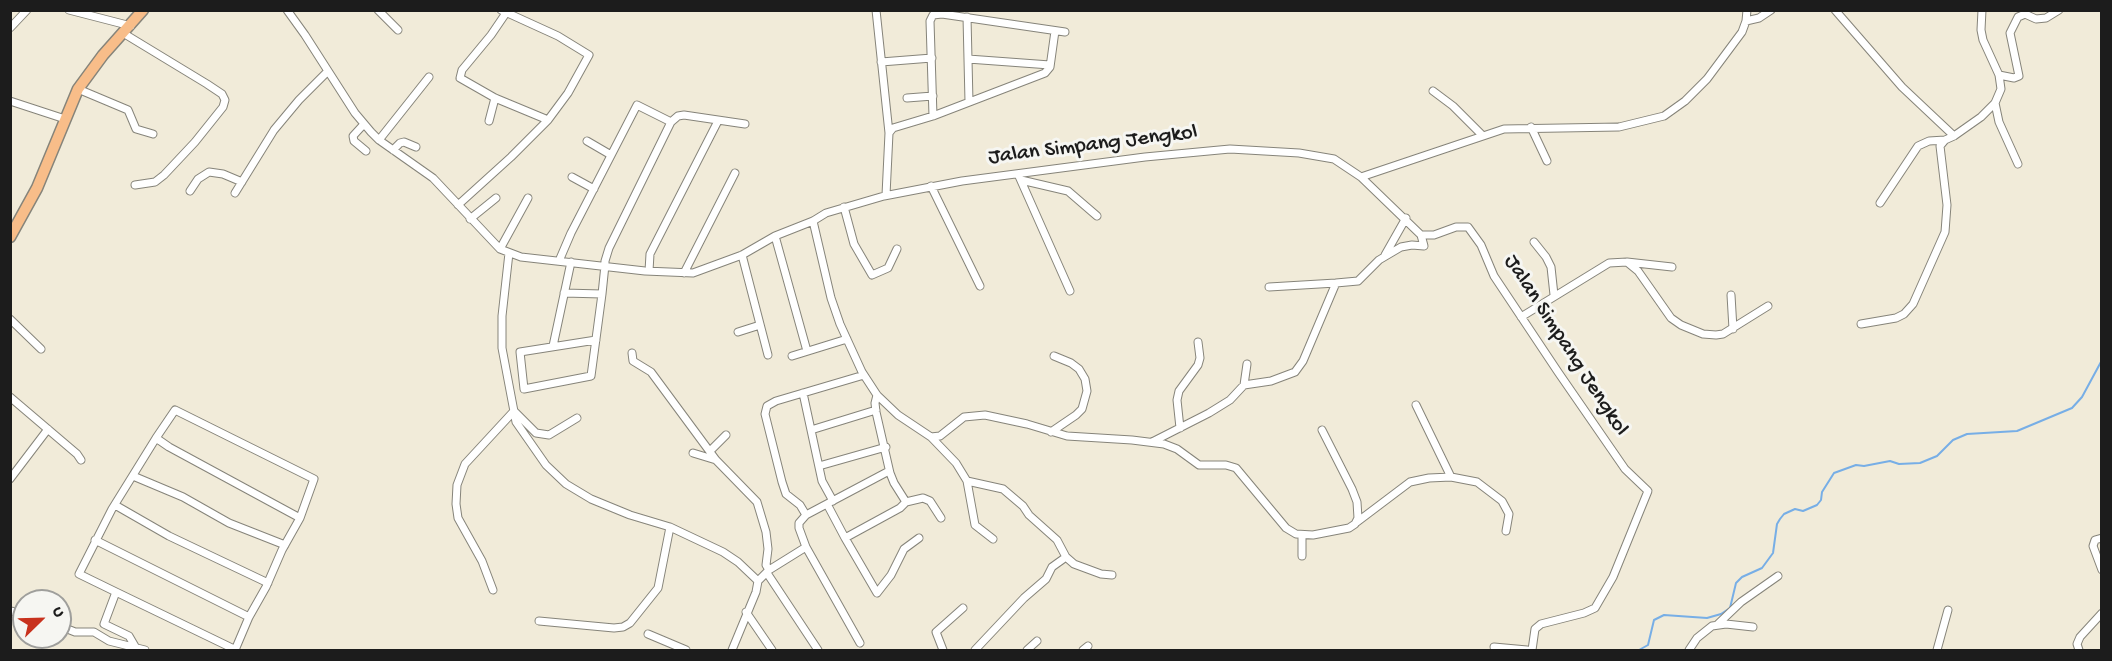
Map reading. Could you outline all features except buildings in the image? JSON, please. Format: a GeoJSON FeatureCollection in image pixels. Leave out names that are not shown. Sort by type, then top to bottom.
{"type":"FeatureCollection","features":[{"type":"Feature","properties":{"kind":"main road"},"geometry":{"type":"LineString","coordinates":[[10,237],[37,188],[78,89],[96,63],[143,10]]}},
{"type":"Feature","properties":{"kind":"street"},"geometry":{"type":"LineString","coordinates":[[10,28],[27,10]]}},
{"type":"Feature","properties":{"kind":"street"},"geometry":{"type":"LineString","coordinates":[[69,10],[127,29],[222,94],[225,100],[223,107],[195,142],[164,175],[154,182],[135,185]]}},
{"type":"Feature","properties":{"kind":"street","name":"Jalan Simpang Jengkol"},"geometry":{"type":"LineString","coordinates":[[287,10],[363,124],[379,140],[433,178],[500,249],[521,257],[649,271],[693,273],[742,255],[775,236],[813,221],[826,213],[886,195],[931,186],[1020,177],[1155,155],[1230,149],[1268,150],[1322,156],[1345,165],[1362,177],[1421,235],[1434,235],[1456,227],[1468,227],[1481,245],[1494,276],[1521,317],[1625,469],[1648,491],[1613,577],[1595,608],[1541,624],[1535,629],[1532,651]]}},
{"type":"Feature","properties":{"kind":"street"},"geometry":{"type":"LineString","coordinates":[[378,10],[398,30]]}},
{"type":"Feature","properties":{"kind":"street"},"geometry":{"type":"LineString","coordinates":[[876,10],[889,133],[886,195]]}},
{"type":"Feature","properties":{"kind":"street"},"geometry":{"type":"LineString","coordinates":[[1362,177],[1504,129],[1619,128],[1664,116],[1700,88],[1742,32],[1747,10]]}},
{"type":"Feature","properties":{"kind":"street"},"geometry":{"type":"LineString","coordinates":[[1746,21],[1759,18],[1771,10]]}},
{"type":"Feature","properties":{"kind":"street"},"geometry":{"type":"LineString","coordinates":[[1835,10],[1902,87],[1954,136]]}},
{"type":"Feature","properties":{"kind":"street"},"geometry":{"type":"LineString","coordinates":[[1880,203],[1918,146],[1929,141],[1945,140],[1954,136],[1981,117],[1995,103],[2001,90],[2000,75],[1983,40],[1982,10]]}},
{"type":"Feature","properties":{"kind":"street"},"geometry":{"type":"LineString","coordinates":[[2000,75],[2014,78],[2019,76],[2010,41],[2010,33],[2016,19],[2025,14],[2036,19],[2046,18],[2059,10]]}},
{"type":"Feature","properties":{"kind":"street"},"geometry":{"type":"LineString","coordinates":[[458,205],[548,120],[568,93],[589,55],[558,36],[503,12],[491,35],[459,74],[462,81],[495,98],[548,120]]}},
{"type":"Feature","properties":{"kind":"street"},"geometry":{"type":"LineString","coordinates":[[933,116],[930,21],[932,13],[1065,32]]}},
{"type":"Feature","properties":{"kind":"street"},"geometry":{"type":"LineString","coordinates":[[967,17],[969,102]]}},
{"type":"Feature","properties":{"kind":"street"},"geometry":{"type":"LineString","coordinates":[[889,133],[893,128],[933,116],[1047,71],[1055,31]]}},
{"type":"Feature","properties":{"kind":"street"},"geometry":{"type":"LineString","coordinates":[[881,62],[932,58]]}},
{"type":"Feature","properties":{"kind":"street"},"geometry":{"type":"LineString","coordinates":[[968,59],[1050,65]]}},
{"type":"Feature","properties":{"kind":"street"},"geometry":{"type":"LineString","coordinates":[[235,193],[274,130],[299,100],[328,71]]}},
{"type":"Feature","properties":{"kind":"street"},"geometry":{"type":"LineString","coordinates":[[379,140],[429,77]]}},
{"type":"Feature","properties":{"kind":"street"},"geometry":{"type":"LineString","coordinates":[[78,89],[128,110],[136,129],[153,134]]}},
{"type":"Feature","properties":{"kind":"street"},"geometry":{"type":"LineString","coordinates":[[1433,91],[1453,106],[1482,135]]}},
{"type":"Feature","properties":{"kind":"street"},"geometry":{"type":"LineString","coordinates":[[907,98],[933,96]]}},
{"type":"Feature","properties":{"kind":"street"},"geometry":{"type":"LineString","coordinates":[[489,121],[495,98]]}},
{"type":"Feature","properties":{"kind":"street"},"geometry":{"type":"LineString","coordinates":[[10,101],[65,119]]}},
{"type":"Feature","properties":{"kind":"street"},"geometry":{"type":"LineString","coordinates":[[1995,103],[1999,122],[2018,164]]}},
{"type":"Feature","properties":{"kind":"street"},"geometry":{"type":"LineString","coordinates":[[559,261],[637,105],[671,122]]}},
{"type":"Feature","properties":{"kind":"street"},"geometry":{"type":"LineString","coordinates":[[596,339],[520,352],[524,389],[591,376],[609,248],[671,122],[678,116],[684,115],[746,124]]}},
{"type":"Feature","properties":{"kind":"street"},"geometry":{"type":"LineString","coordinates":[[649,271],[650,254],[718,121]]}},
{"type":"Feature","properties":{"kind":"street"},"geometry":{"type":"LineString","coordinates":[[363,124],[353,136],[354,141],[366,151]]}},
{"type":"Feature","properties":{"kind":"street"},"geometry":{"type":"LineString","coordinates":[[1532,127],[1547,161]]}},
{"type":"Feature","properties":{"kind":"street"},"geometry":{"type":"LineString","coordinates":[[1861,324],[1888,321],[1909,310],[1934,259],[1945,232],[1947,218],[1940,146],[1945,140]]}},
{"type":"Feature","properties":{"kind":"street"},"geometry":{"type":"LineString","coordinates":[[587,141],[611,155]]}},
{"type":"Feature","properties":{"kind":"street"},"geometry":{"type":"LineString","coordinates":[[393,150],[398,144],[404,142],[416,147]]}},
{"type":"Feature","properties":{"kind":"street"},"geometry":{"type":"LineString","coordinates":[[190,191],[198,179],[209,172],[224,174],[242,182]]}},
{"type":"Feature","properties":{"kind":"street"},"geometry":{"type":"LineString","coordinates":[[684,273],[735,173]]}},
{"type":"Feature","properties":{"kind":"street"},"geometry":{"type":"LineString","coordinates":[[573,177],[594,189]]}},
{"type":"Feature","properties":{"kind":"street"},"geometry":{"type":"LineString","coordinates":[[1020,177],[1068,191],[1097,216]]}},
{"type":"Feature","properties":{"kind":"street"},"geometry":{"type":"LineString","coordinates":[[1020,177],[1070,291]]}},
{"type":"Feature","properties":{"kind":"street"},"geometry":{"type":"LineString","coordinates":[[931,186],[980,286]]}},
{"type":"Feature","properties":{"kind":"street"},"geometry":{"type":"LineString","coordinates":[[470,219],[496,198]]}},
{"type":"Feature","properties":{"kind":"street"},"geometry":{"type":"LineString","coordinates":[[500,249],[528,198]]}},
{"type":"Feature","properties":{"kind":"street"},"geometry":{"type":"LineString","coordinates":[[844,207],[854,244],[872,275],[888,268],[897,249]]}},
{"type":"Feature","properties":{"kind":"street"},"geometry":{"type":"LineString","coordinates":[[1385,256],[1406,218]]}},
{"type":"Feature","properties":{"kind":"street"},"geometry":{"type":"LineString","coordinates":[[813,221],[831,298],[864,375],[878,395],[898,415],[931,437],[956,463],[967,481],[975,525],[993,539]]}},
{"type":"Feature","properties":{"kind":"street"},"geometry":{"type":"LineString","coordinates":[[1269,287],[1358,281],[1385,256],[1412,245],[1424,246],[1421,235]]}},
{"type":"Feature","properties":{"kind":"street"},"geometry":{"type":"LineString","coordinates":[[775,236],[807,351]]}},
{"type":"Feature","properties":{"kind":"street"},"geometry":{"type":"LineString","coordinates":[[1534,242],[1551,267],[1554,295]]}},
{"type":"Feature","properties":{"kind":"street"},"geometry":{"type":"LineString","coordinates":[[509,253],[502,316],[502,348],[516,422],[530,444],[546,465],[566,484],[591,499],[630,515],[670,527],[723,552],[738,562],[758,581]]}},
{"type":"Feature","properties":{"kind":"street"},"geometry":{"type":"LineString","coordinates":[[742,255],[768,355]]}},
{"type":"Feature","properties":{"kind":"street"},"geometry":{"type":"LineString","coordinates":[[553,346],[571,262]]}},
{"type":"Feature","properties":{"kind":"street"},"geometry":{"type":"LineString","coordinates":[[1521,317],[1609,263],[1627,262],[1671,267]]}},
{"type":"Feature","properties":{"kind":"street"},"geometry":{"type":"LineString","coordinates":[[1627,262],[1642,277],[1667,315],[1681,325],[1710,335],[1723,334],[1768,306]]}},
{"type":"Feature","properties":{"kind":"street"},"geometry":{"type":"LineString","coordinates":[[1244,384],[1281,379],[1291,375],[1299,368],[1336,283]]}},
{"type":"Feature","properties":{"kind":"street"},"geometry":{"type":"LineString","coordinates":[[564,293],[602,294]]}},
{"type":"Feature","properties":{"kind":"street"},"geometry":{"type":"LineString","coordinates":[[1731,295],[1733,329]]}},
{"type":"Feature","properties":{"kind":"street"},"geometry":{"type":"LineString","coordinates":[[10,319],[41,349]]}},
{"type":"Feature","properties":{"kind":"street"},"geometry":{"type":"LineString","coordinates":[[738,332],[760,325]]}},
{"type":"Feature","properties":{"kind":"street"},"geometry":{"type":"LineString","coordinates":[[792,356],[847,339]]}},
{"type":"Feature","properties":{"kind":"street"},"geometry":{"type":"LineString","coordinates":[[1180,428],[1178,394],[1198,365],[1200,358],[1198,342]]}},
{"type":"Feature","properties":{"kind":"street"},"geometry":{"type":"LineString","coordinates":[[632,353],[633,361],[651,372],[716,460],[757,501],[766,532],[768,571],[818,651]]}},
{"type":"Feature","properties":{"kind":"street"},"geometry":{"type":"LineString","coordinates":[[1051,432],[1082,409],[1087,392],[1086,379],[1079,369],[1054,356]]}},
{"type":"Feature","properties":{"kind":"street"},"geometry":{"type":"LineString","coordinates":[[1152,442],[1220,407],[1230,399],[1244,384],[1247,364]]}},
{"type":"Feature","properties":{"kind":"street"},"geometry":{"type":"LineString","coordinates":[[806,515],[800,505],[786,494],[765,414],[767,406],[776,401],[864,375]]}},
{"type":"Feature","properties":{"kind":"street"},"geometry":{"type":"LineString","coordinates":[[803,393],[822,481],[845,538],[877,593],[891,575],[904,549],[919,538]]}},
{"type":"Feature","properties":{"kind":"street"},"geometry":{"type":"LineString","coordinates":[[878,395],[876,410],[886,447],[889,471],[906,502]]}},
{"type":"Feature","properties":{"kind":"street"},"geometry":{"type":"LineString","coordinates":[[10,397],[81,460]]}},
{"type":"Feature","properties":{"kind":"street"},"geometry":{"type":"LineString","coordinates":[[1416,405],[1451,477]]}},
{"type":"Feature","properties":{"kind":"street"},"geometry":{"type":"LineString","coordinates":[[176,410],[314,479],[300,518],[249,617],[235,650],[79,574],[95,540],[133,476],[176,410]]}},
{"type":"Feature","properties":{"kind":"street"},"geometry":{"type":"LineString","coordinates":[[811,430],[876,410]]}},
{"type":"Feature","properties":{"kind":"street"},"geometry":{"type":"LineString","coordinates":[[514,411],[536,433],[549,435],[577,418]]}},
{"type":"Feature","properties":{"kind":"street"},"geometry":{"type":"LineString","coordinates":[[493,590],[482,561],[458,518],[457,485],[465,464],[514,411]]}},
{"type":"Feature","properties":{"kind":"street"},"geometry":{"type":"LineString","coordinates":[[931,437],[940,436],[964,417],[985,415],[1078,437],[1152,442],[1174,447],[1199,465],[1226,465],[1236,468],[1280,522],[1289,530],[1302,535],[1339,531],[1353,526],[1410,482],[1451,477],[1477,482],[1502,501],[1509,514],[1506,531]]}},
{"type":"Feature","properties":{"kind":"street"},"geometry":{"type":"LineString","coordinates":[[10,479],[48,429]]}},
{"type":"Feature","properties":{"kind":"street"},"geometry":{"type":"LineString","coordinates":[[1322,430],[1354,495],[1358,510],[1357,522]]}},
{"type":"Feature","properties":{"kind":"street"},"geometry":{"type":"LineString","coordinates":[[710,451],[726,435]]}},
{"type":"Feature","properties":{"kind":"street"},"geometry":{"type":"LineString","coordinates":[[156,438],[300,518]]}},
{"type":"Feature","properties":{"kind":"street"},"geometry":{"type":"LineString","coordinates":[[819,466],[886,447]]}},
{"type":"Feature","properties":{"kind":"street"},"geometry":{"type":"LineString","coordinates":[[693,453],[716,460]]}},
{"type":"Feature","properties":{"kind":"street"},"geometry":{"type":"LineString","coordinates":[[860,643],[806,546],[799,523],[806,515],[889,471]]}},
{"type":"Feature","properties":{"kind":"street"},"geometry":{"type":"LineString","coordinates":[[133,476],[183,497],[229,523],[285,545]]}},
{"type":"Feature","properties":{"kind":"street"},"geometry":{"type":"LineString","coordinates":[[967,481],[997,487],[1009,494],[1057,540],[1066,557],[1074,564],[1088,570],[1112,575]]}},
{"type":"Feature","properties":{"kind":"street"},"geometry":{"type":"LineString","coordinates":[[845,538],[900,508],[906,502],[923,498],[930,501],[941,518]]}},
{"type":"Feature","properties":{"kind":"street"},"geometry":{"type":"LineString","coordinates":[[115,505],[169,536],[268,583]]}},
{"type":"Feature","properties":{"kind":"street"},"geometry":{"type":"LineString","coordinates":[[539,621],[614,628],[630,623],[658,588],[670,527]]}},
{"type":"Feature","properties":{"kind":"street"},"geometry":{"type":"LineString","coordinates":[[1302,535],[1302,556]]}},
{"type":"Feature","properties":{"kind":"street"},"geometry":{"type":"LineString","coordinates":[[2102,538],[2095,540],[2092,546],[2102,570]]}},
{"type":"Feature","properties":{"kind":"street"},"geometry":{"type":"LineString","coordinates":[[95,540],[249,617]]}},
{"type":"Feature","properties":{"kind":"street"},"geometry":{"type":"LineString","coordinates":[[732,651],[756,592],[758,581],[768,571],[806,546]]}},
{"type":"Feature","properties":{"kind":"street"},"geometry":{"type":"LineString","coordinates":[[975,651],[1024,597],[1046,579],[1052,567],[1066,557]]}},
{"type":"Feature","properties":{"kind":"street"},"geometry":{"type":"LineString","coordinates":[[1689,651],[1701,633],[1718,624],[1741,602],[1778,576]]}},
{"type":"Feature","properties":{"kind":"street"},"geometry":{"type":"LineString","coordinates":[[116,592],[104,624],[129,636],[136,648]]}},
{"type":"Feature","properties":{"kind":"street"},"geometry":{"type":"LineString","coordinates":[[943,651],[936,632],[963,608]]}},
{"type":"Feature","properties":{"kind":"street"},"geometry":{"type":"LineString","coordinates":[[1937,651],[1948,610]]}},
{"type":"Feature","properties":{"kind":"street"},"geometry":{"type":"LineString","coordinates":[[746,612],[772,651]]}},
{"type":"Feature","properties":{"kind":"street"},"geometry":{"type":"LineString","coordinates":[[2079,651],[2077,644],[2080,637],[2102,613]]}},
{"type":"Feature","properties":{"kind":"street"},"geometry":{"type":"LineString","coordinates":[[1718,624],[1753,627]]}},
{"type":"Feature","properties":{"kind":"street"},"geometry":{"type":"LineString","coordinates":[[72,631],[94,632],[110,640],[145,651]]}},
{"type":"Feature","properties":{"kind":"street"},"geometry":{"type":"LineString","coordinates":[[648,634],[686,651]]}},
{"type":"Feature","properties":{"kind":"street"},"geometry":{"type":"LineString","coordinates":[[1027,651],[1037,641]]}},
{"type":"Feature","properties":{"kind":"street"},"geometry":{"type":"LineString","coordinates":[[1494,647],[1527,651]]}},
{"type":"Feature","properties":{"kind":"waterway"},"geometry":{"type":"LineString","coordinates":[[1639,650],[1648,645],[1654,620],[1664,615],[1707,618],[1721,614],[1730,608],[1736,583],[1742,577],[1762,568],[1773,553],[1777,524],[1780,519],[1784,514],[1795,509],[1803,511],[1817,505],[1834,473],[1856,465],[1864,466],[1890,461],[1899,464],[1920,463],[1937,456],[1953,440],[1967,434],[2017,431],[2072,408],[2082,397],[2102,360]]}}]}
